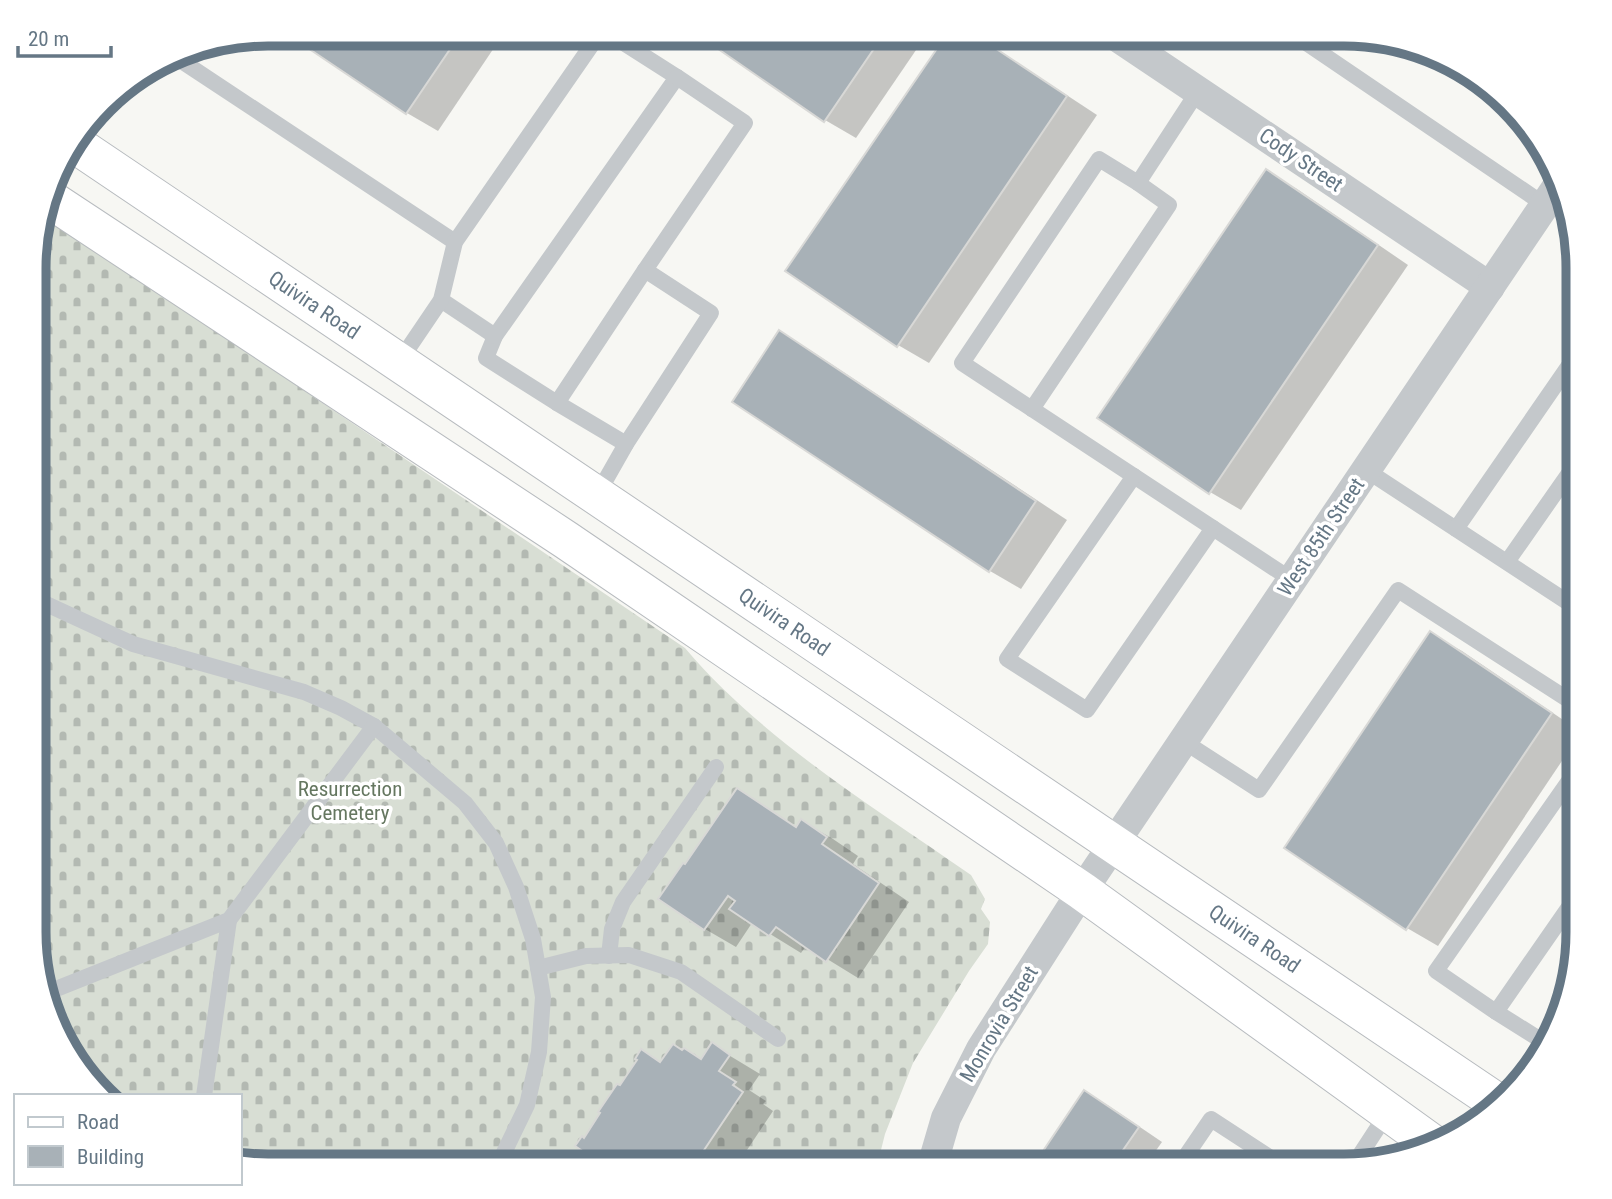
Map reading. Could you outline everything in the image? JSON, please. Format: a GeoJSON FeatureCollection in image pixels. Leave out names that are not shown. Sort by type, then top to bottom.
{"type":"FeatureCollection","features":[{"type":"Feature","properties":{"kind":"main road","name":"Quivira Road"},"geometry":{"type":"LineString","coordinates":[[81,148],[1491,1098]]}},
{"type":"Feature","properties":{"kind":"main road"},"geometry":{"type":"LineString","coordinates":[[55,203],[566,540],[1082,891],[1425,1138]]}},
{"type":"Feature","properties":{"kind":"main road"},"geometry":{"type":"LineString","coordinates":[[566,540],[597,495]]}},
{"type":"Feature","properties":{"kind":"street","name":"Cody Street"},"geometry":{"type":"LineString","coordinates":[[1131,46],[1490,287]]}},
{"type":"Feature","properties":{"kind":"street","name":"West 85th Street"},"geometry":{"type":"LineString","coordinates":[[1082,891],[1552,194]]}},
{"type":"Feature","properties":{"kind":"street","name":"Monrovia Street"},"geometry":{"type":"LineString","coordinates":[[936,1154],[946,1118],[981,1049],[1082,891]]}},
{"type":"Feature","properties":{"kind":"lane"},"geometry":{"type":"LineString","coordinates":[[399,362],[441,300],[455,242],[591,46]]}},
{"type":"Feature","properties":{"kind":"lane"},"geometry":{"type":"LineString","coordinates":[[557,403],[745,123],[628,46]]}},
{"type":"Feature","properties":{"kind":"lane"},"geometry":{"type":"LineString","coordinates":[[1312,46],[1552,194]]}},
{"type":"Feature","properties":{"kind":"lane"},"geometry":{"type":"LineString","coordinates":[[183,62],[455,242]]}},
{"type":"Feature","properties":{"kind":"lane"},"geometry":{"type":"LineString","coordinates":[[626,444],[486,358],[495,336],[677,77]]}},
{"type":"Feature","properties":{"kind":"lane"},"geometry":{"type":"LineString","coordinates":[[1138,183],[1198,91]]}},
{"type":"Feature","properties":{"kind":"lane"},"geometry":{"type":"LineString","coordinates":[[1032,409],[1169,205],[1099,159],[962,363],[1292,580]]}},
{"type":"Feature","properties":{"kind":"lane"},"geometry":{"type":"LineString","coordinates":[[597,495],[626,444],[711,313],[645,270]]}},
{"type":"Feature","properties":{"kind":"lane"},"geometry":{"type":"LineString","coordinates":[[441,300],[495,336]]}},
{"type":"Feature","properties":{"kind":"lane"},"geometry":{"type":"LineString","coordinates":[[1456,529],[1566,370]]}},
{"type":"Feature","properties":{"kind":"lane"},"geometry":{"type":"LineString","coordinates":[[1366,470],[1566,601]]}},
{"type":"Feature","properties":{"kind":"lane"},"geometry":{"type":"LineString","coordinates":[[1134,476],[1007,659],[1087,710],[1213,528]]}},
{"type":"Feature","properties":{"kind":"lane"},"geometry":{"type":"LineString","coordinates":[[1507,562],[1566,478]]}},
{"type":"Feature","properties":{"kind":"lane"},"geometry":{"type":"LineString","coordinates":[[1183,741],[1259,790],[1398,590],[1566,698]]}},
{"type":"Feature","properties":{"kind":"lane"},"geometry":{"type":"LineString","coordinates":[[46,603],[133,644],[304,692],[341,708],[374,726],[465,803],[496,843],[516,887],[533,939],[543,997],[539,1052],[527,1105],[504,1153]]}},
{"type":"Feature","properties":{"kind":"lane"},"geometry":{"type":"LineString","coordinates":[[204,1094],[229,919],[374,726]]}},
{"type":"Feature","properties":{"kind":"lane"},"geometry":{"type":"LineString","coordinates":[[608,956],[612,929],[623,902],[716,767]]}},
{"type":"Feature","properties":{"kind":"lane"},"geometry":{"type":"LineString","coordinates":[[1538,1039],[1436,971],[1566,785]]}},
{"type":"Feature","properties":{"kind":"lane"},"geometry":{"type":"LineString","coordinates":[[1496,1012],[1566,911]]}},
{"type":"Feature","properties":{"kind":"lane"},"geometry":{"type":"LineString","coordinates":[[53,990],[229,919]]}},
{"type":"Feature","properties":{"kind":"lane"},"geometry":{"type":"LineString","coordinates":[[538,968],[586,956],[629,955],[681,972],[778,1040]]}},
{"type":"Feature","properties":{"kind":"lane"},"geometry":{"type":"LineString","coordinates":[[1361,1153],[1388,1112]]}},
{"type":"Feature","properties":{"kind":"lane"},"geometry":{"type":"LineString","coordinates":[[1187,1154],[1211,1119],[1265,1154]]}},
{"type":"Feature","properties":{"kind":"green space","name":"Resurrection Cemetery"},"geometry":{"type":"Polygon","coordinates":[[[51,219],[685,648],[749,713],[784,742],[971,875],[985,899],[981,909],[990,922],[988,944],[913,1063],[880,1154],[253,1153],[242,1152],[242,1094],[116,1094],[110,1089],[75,1043],[62,1017],[53,989],[46,946],[46,267],[47,238],[51,219]]]}},
{"type":"Feature","properties":{"kind":"building"},"geometry":{"type":"Polygon","coordinates":[[[305,46],[452,46],[406,114],[305,46]]]}},
{"type":"Feature","properties":{"kind":"building"},"geometry":{"type":"Polygon","coordinates":[[[714,46],[876,46],[824,122],[714,46]]]}},
{"type":"Feature","properties":{"kind":"building"},"geometry":{"type":"Polygon","coordinates":[[[939,46],[992,46],[1067,96],[897,347],[785,271],[939,46]]]}},
{"type":"Feature","properties":{"kind":"building"},"geometry":{"type":"Polygon","coordinates":[[[1266,169],[1378,245],[1209,494],[1097,418],[1266,169]]]}},
{"type":"Feature","properties":{"kind":"building"},"geometry":{"type":"Polygon","coordinates":[[[779,330],[1036,501],[989,572],[732,402],[779,330]]]}},
{"type":"Feature","properties":{"kind":"building"},"geometry":{"type":"Polygon","coordinates":[[[1430,631],[1552,713],[1406,930],[1284,848],[1430,631]]]}},
{"type":"Feature","properties":{"kind":"building"},"geometry":{"type":"Polygon","coordinates":[[[737,788],[796,827],[801,819],[827,837],[822,844],[879,883],[826,962],[776,927],[769,936],[729,909],[735,901],[728,896],[704,930],[658,899],[737,788]]]}},
{"type":"Feature","properties":{"kind":"building"},"geometry":{"type":"Polygon","coordinates":[[[712,1042],[730,1055],[719,1071],[736,1082],[733,1085],[743,1092],[702,1153],[586,1153],[575,1146],[582,1136],[584,1138],[617,1084],[620,1085],[637,1060],[635,1059],[641,1049],[660,1062],[673,1044],[701,1059],[712,1042]]]}},
{"type":"Feature","properties":{"kind":"building"},"geometry":{"type":"Polygon","coordinates":[[[1084,1090],[1139,1127],[1120,1154],[1041,1154],[1084,1090]]]}}]}
